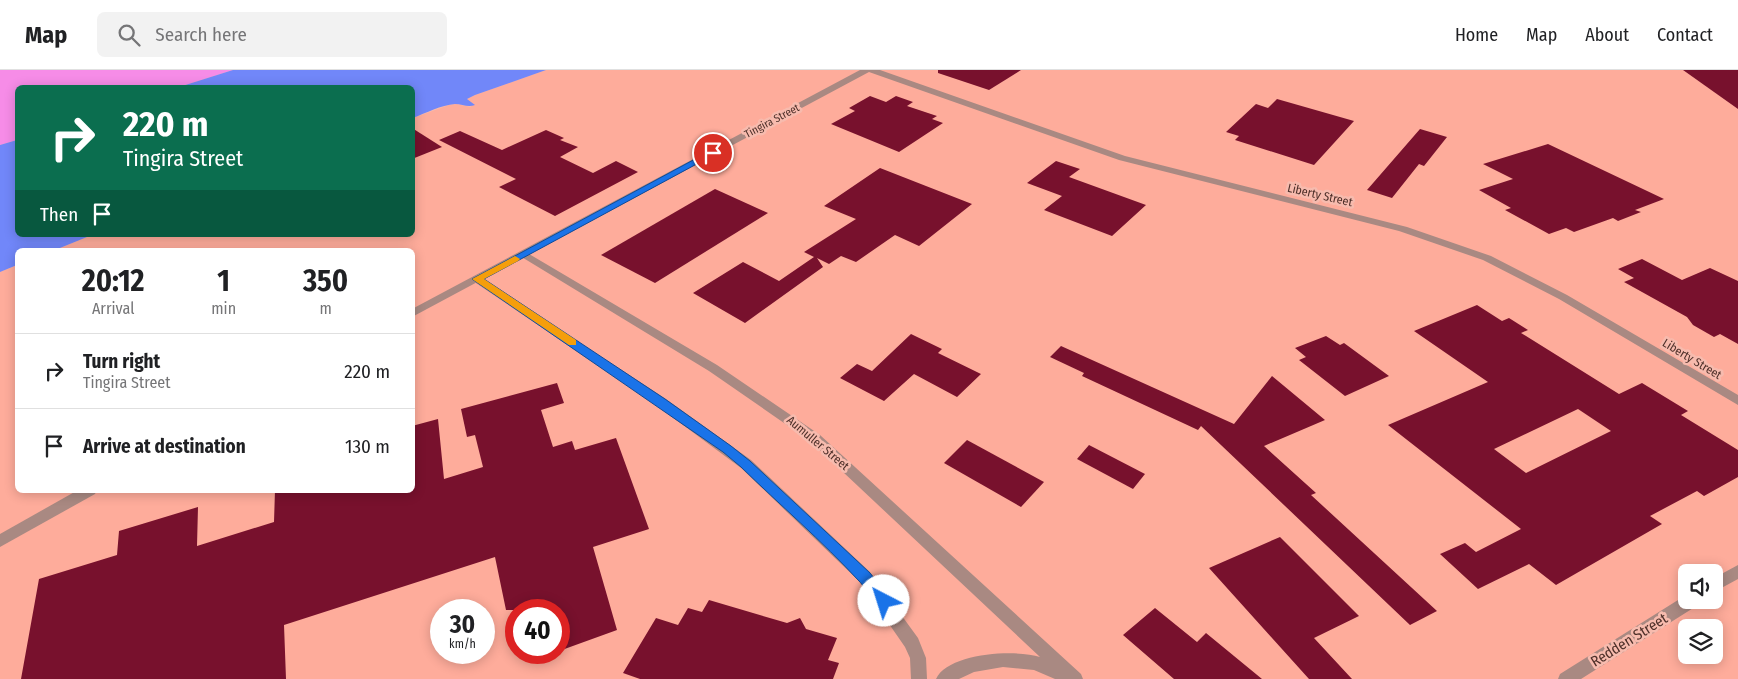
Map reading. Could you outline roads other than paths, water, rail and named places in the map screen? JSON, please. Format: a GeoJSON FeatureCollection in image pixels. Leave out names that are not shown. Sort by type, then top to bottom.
{"type":"FeatureCollection","features":[{"type":"Feature","properties":{"kind":"street","name":"Tingira Street"},"geometry":{"type":"LineString","coordinates":[[415,312],[866,70]]}},
{"type":"Feature","properties":{"kind":"street","name":"Liberty Street"},"geometry":{"type":"LineString","coordinates":[[872,70],[1122,158],[1403,229],[1487,258],[1563,297],[1738,401]]}},
{"type":"Feature","properties":{"kind":"street","name":"Aumuller Street"},"geometry":{"type":"LineString","coordinates":[[524,254],[713,368],[815,438],[1075,679]]}},
{"type":"Feature","properties":{"kind":"street"},"geometry":{"type":"LineString","coordinates":[[477,279],[661,402],[746,464],[865,577],[884,601],[912,643],[918,658],[919,679]]}},
{"type":"Feature","properties":{"kind":"street"},"geometry":{"type":"LineString","coordinates":[[0,541],[85,493]]}},
{"type":"Feature","properties":{"kind":"street"},"geometry":{"type":"LineString","coordinates":[[1723,580],[1738,571]]}},
{"type":"Feature","properties":{"kind":"street","name":"Redden Street"},"geometry":{"type":"LineString","coordinates":[[1566,679],[1678,609]]}},
{"type":"Feature","properties":{"kind":"street"},"geometry":{"type":"LineString","coordinates":[[944,679],[958,669],[989,659],[1023,660],[1056,670],[1070,679]]}},
{"type":"Feature","properties":{"kind":"water"},"geometry":{"type":"Polygon","coordinates":[[[233,70],[546,70],[467,99],[475,105],[450,105],[415,117],[415,85],[185,85],[233,70]]]}},
{"type":"Feature","properties":{"kind":"water"},"geometry":{"type":"Polygon","coordinates":[[[15,141],[15,237],[87,237],[60,248],[15,248],[15,266],[0,272],[0,145],[15,141]]]}}]}
